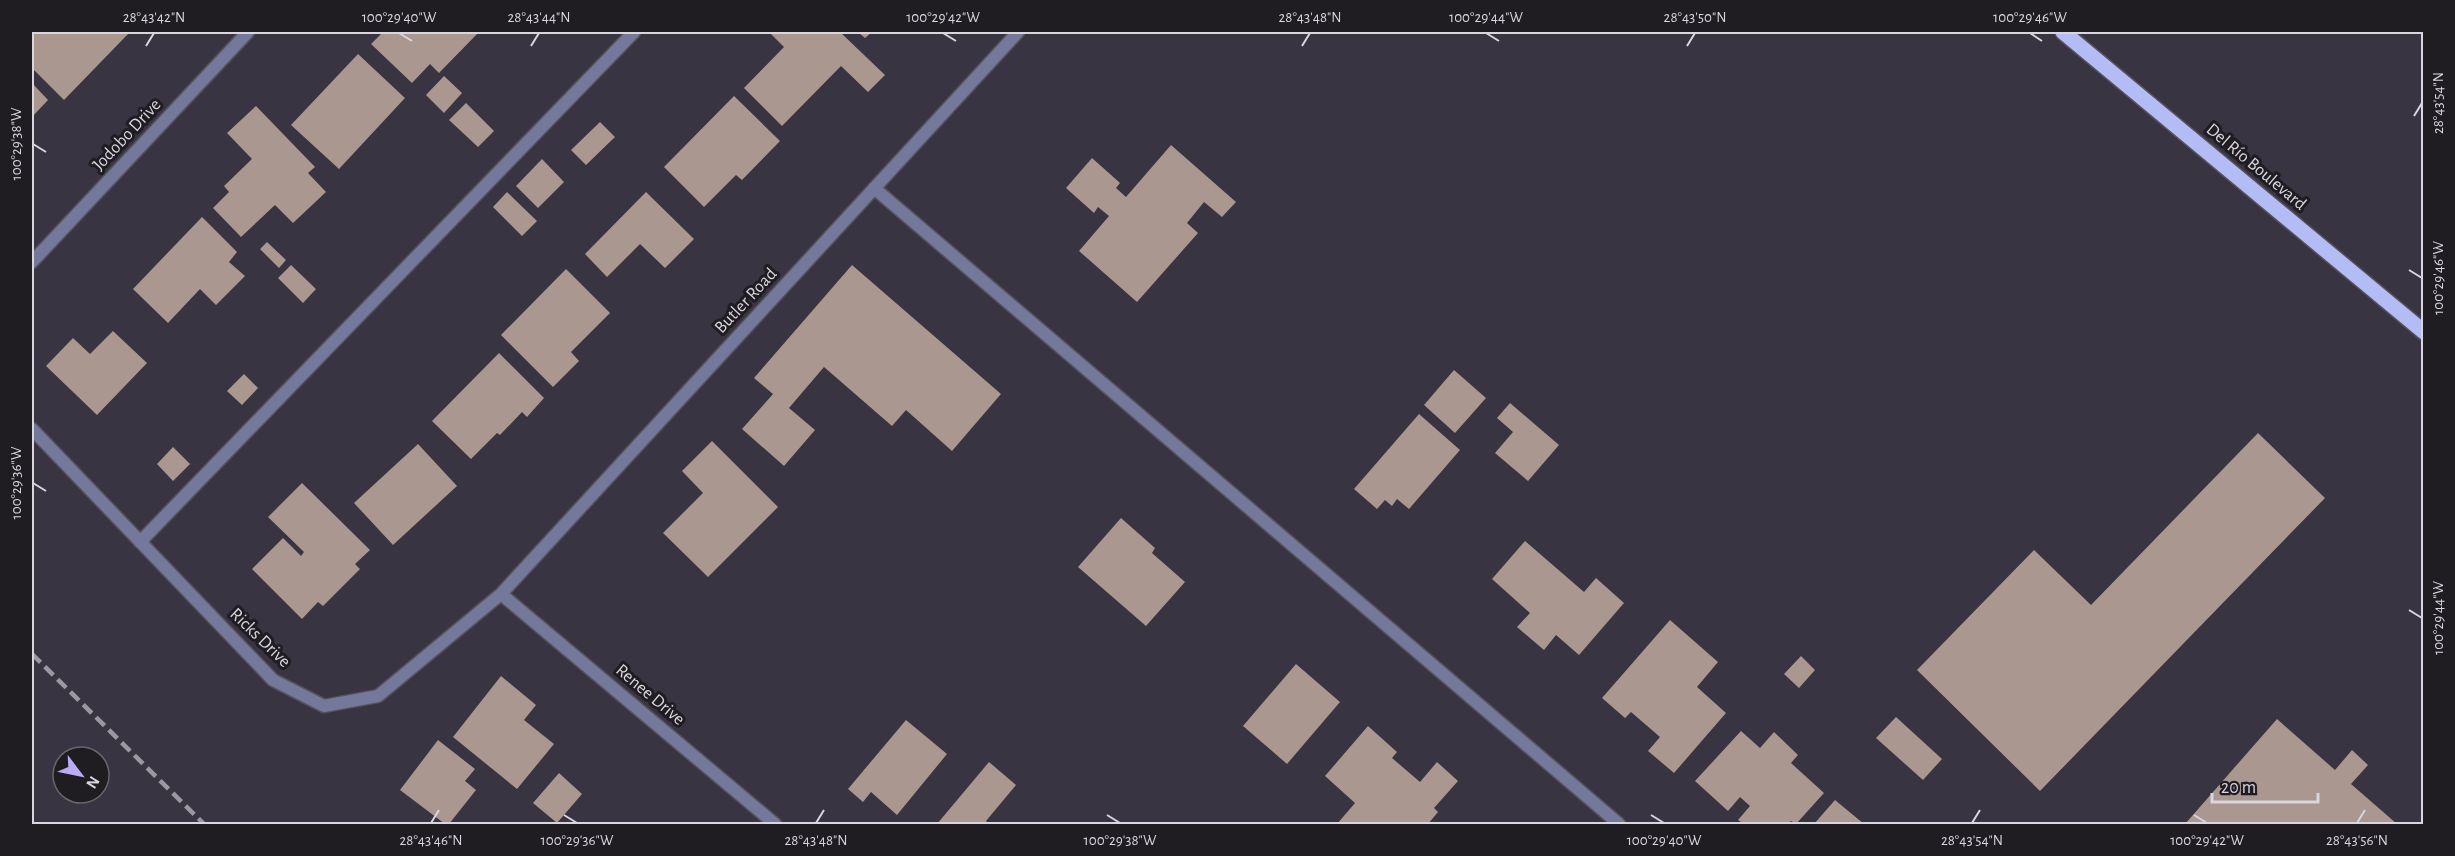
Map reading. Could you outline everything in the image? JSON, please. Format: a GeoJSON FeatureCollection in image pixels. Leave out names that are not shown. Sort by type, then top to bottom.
{"type":"FeatureCollection","features":[{"type":"Feature","properties":{"kind":"main road","name":"Del Río Boulevard"},"geometry":{"type":"LineString","coordinates":[[2063,32],[2424,332]]}},
{"type":"Feature","properties":{"kind":"street","name":"Jodobo Drive"},"geometry":{"type":"LineString","coordinates":[[32,262],[248,32]]}},
{"type":"Feature","properties":{"kind":"street"},"geometry":{"type":"LineString","coordinates":[[140,542],[634,32]]}},
{"type":"Feature","properties":{"kind":"street","name":"Butler Road"},"geometry":{"type":"LineString","coordinates":[[501,594],[1018,32]]}},
{"type":"Feature","properties":{"kind":"street"},"geometry":{"type":"LineString","coordinates":[[874,188],[1619,825]]}},
{"type":"Feature","properties":{"kind":"street","name":"Ricks Drive"},"geometry":{"type":"LineString","coordinates":[[32,429],[273,680],[324,706],[378,696],[501,594]]}},
{"type":"Feature","properties":{"kind":"street","name":"Renee Drive"},"geometry":{"type":"LineString","coordinates":[[501,594],[775,825]]}},
{"type":"Feature","properties":{"kind":"building"},"geometry":{"type":"Polygon","coordinates":[[[32,32],[129,33],[64,100],[32,68],[32,32]]]}},
{"type":"Feature","properties":{"kind":"building"},"geometry":{"type":"Polygon","coordinates":[[[383,32],[479,32],[439,73],[430,64],[412,83],[371,44],[383,32]]]}},
{"type":"Feature","properties":{"kind":"building"},"geometry":{"type":"Polygon","coordinates":[[[769,32],[840,32],[885,75],[868,92],[841,66],[782,126],[744,88],[784,47],[769,32]]]}},
{"type":"Feature","properties":{"kind":"building"},"geometry":{"type":"Polygon","coordinates":[[[858,32],[872,32],[865,38],[858,32]]]}},
{"type":"Feature","properties":{"kind":"building"},"geometry":{"type":"Polygon","coordinates":[[[358,54],[405,98],[339,169],[291,125],[358,54]]]}},
{"type":"Feature","properties":{"kind":"building"},"geometry":{"type":"Polygon","coordinates":[[[444,76],[462,93],[444,113],[426,95],[444,76]]]}},
{"type":"Feature","properties":{"kind":"building"},"geometry":{"type":"Polygon","coordinates":[[[32,83],[48,100],[32,117],[32,83]]]}},
{"type":"Feature","properties":{"kind":"building"},"geometry":{"type":"Polygon","coordinates":[[[734,96],[780,141],[742,180],[736,175],[704,207],[664,167],[734,96]]]}},
{"type":"Feature","properties":{"kind":"building"},"geometry":{"type":"Polygon","coordinates":[[[466,103],[494,131],[478,147],[449,120],[466,103]]]}},
{"type":"Feature","properties":{"kind":"building"},"geometry":{"type":"Polygon","coordinates":[[[256,106],[315,167],[308,173],[326,192],[293,223],[275,205],[241,237],[213,208],[229,192],[224,186],[252,159],[227,133],[256,106]]]}},
{"type":"Feature","properties":{"kind":"building"},"geometry":{"type":"Polygon","coordinates":[[[600,122],[615,137],[586,165],[571,150],[600,122]]]}},
{"type":"Feature","properties":{"kind":"building"},"geometry":{"type":"Polygon","coordinates":[[[1171,145],[1236,202],[1222,217],[1204,202],[1187,223],[1198,233],[1137,302],[1079,251],[1109,216],[1098,207],[1094,213],[1066,188],[1092,158],[1120,183],[1116,188],[1126,197],[1171,145]]]}},
{"type":"Feature","properties":{"kind":"building"},"geometry":{"type":"Polygon","coordinates":[[[542,159],[564,182],[538,208],[516,186],[542,159]]]}},
{"type":"Feature","properties":{"kind":"building"},"geometry":{"type":"Polygon","coordinates":[[[507,192],[537,221],[522,236],[493,207],[507,192]]]}},
{"type":"Feature","properties":{"kind":"building"},"geometry":{"type":"Polygon","coordinates":[[[646,192],[694,239],[665,268],[640,244],[607,277],[585,254],[646,192]]]}},
{"type":"Feature","properties":{"kind":"building"},"geometry":{"type":"Polygon","coordinates":[[[202,217],[237,252],[229,262],[245,276],[216,305],[200,289],[168,323],[133,289],[202,217]]]}},
{"type":"Feature","properties":{"kind":"building"},"geometry":{"type":"Polygon","coordinates":[[[267,242],[286,260],[279,268],[260,249],[267,242]]]}},
{"type":"Feature","properties":{"kind":"building"},"geometry":{"type":"Polygon","coordinates":[[[291,265],[316,289],[303,303],[278,278],[291,265]]]}},
{"type":"Feature","properties":{"kind":"building"},"geometry":{"type":"Polygon","coordinates":[[[852,265],[1001,394],[952,451],[906,410],[892,426],[824,367],[789,408],[815,430],[784,466],[742,429],[773,394],[754,378],[852,265]]]}},
{"type":"Feature","properties":{"kind":"building"},"geometry":{"type":"Polygon","coordinates":[[[566,269],[610,313],[571,352],[579,361],[553,387],[501,335],[566,269]]]}},
{"type":"Feature","properties":{"kind":"building"},"geometry":{"type":"Polygon","coordinates":[[[113,331],[147,363],[97,415],[46,366],[73,338],[90,354],[113,331]]]}},
{"type":"Feature","properties":{"kind":"building"},"geometry":{"type":"Polygon","coordinates":[[[499,353],[544,398],[527,417],[522,412],[500,435],[497,433],[471,459],[432,421],[499,353]]]}},
{"type":"Feature","properties":{"kind":"building"},"geometry":{"type":"Polygon","coordinates":[[[1454,370],[1486,398],[1455,433],[1424,405],[1454,370]]]}},
{"type":"Feature","properties":{"kind":"building"},"geometry":{"type":"Polygon","coordinates":[[[244,374],[258,388],[242,405],[227,391],[244,374]]]}},
{"type":"Feature","properties":{"kind":"building"},"geometry":{"type":"Polygon","coordinates":[[[1510,403],[1559,445],[1528,481],[1495,453],[1513,432],[1497,418],[1510,403]]]}},
{"type":"Feature","properties":{"kind":"building"},"geometry":{"type":"Polygon","coordinates":[[[1419,414],[1460,450],[1409,509],[1397,499],[1392,506],[1385,500],[1377,509],[1354,489],[1419,414]]]}},
{"type":"Feature","properties":{"kind":"building"},"geometry":{"type":"Polygon","coordinates":[[[2258,433],[2325,498],[2040,791],[1917,670],[2034,550],[2091,605],[2258,433]]]}},
{"type":"Feature","properties":{"kind":"building"},"geometry":{"type":"Polygon","coordinates":[[[712,441],[778,507],[708,577],[663,533],[703,493],[682,471],[712,441]]]}},
{"type":"Feature","properties":{"kind":"building"},"geometry":{"type":"Polygon","coordinates":[[[418,444],[457,486],[393,545],[354,503],[418,444]]]}},
{"type":"Feature","properties":{"kind":"building"},"geometry":{"type":"Polygon","coordinates":[[[173,447],[190,464],[173,481],[157,464],[173,447]]]}},
{"type":"Feature","properties":{"kind":"building"},"geometry":{"type":"Polygon","coordinates":[[[302,483],[370,550],[355,564],[360,569],[323,606],[318,602],[302,619],[252,569],[283,538],[301,556],[304,552],[268,517],[302,483]]]}},
{"type":"Feature","properties":{"kind":"building"},"geometry":{"type":"Polygon","coordinates":[[[1121,518],[1155,548],[1152,553],[1185,582],[1146,626],[1078,567],[1121,518]]]}},
{"type":"Feature","properties":{"kind":"building"},"geometry":{"type":"Polygon","coordinates":[[[1525,541],[1584,592],[1596,578],[1624,603],[1579,655],[1556,635],[1544,650],[1517,627],[1530,613],[1492,579],[1525,541]]]}},
{"type":"Feature","properties":{"kind":"building"},"geometry":{"type":"Polygon","coordinates":[[[1670,620],[1718,662],[1697,687],[1726,713],[1674,773],[1648,751],[1660,737],[1631,712],[1625,718],[1602,698],[1670,620]]]}},
{"type":"Feature","properties":{"kind":"building"},"geometry":{"type":"Polygon","coordinates":[[[1801,656],[1815,670],[1799,688],[1784,674],[1801,656]]]}},
{"type":"Feature","properties":{"kind":"building"},"geometry":{"type":"Polygon","coordinates":[[[1296,664],[1340,702],[1287,764],[1243,726],[1296,664]]]}},
{"type":"Feature","properties":{"kind":"building"},"geometry":{"type":"Polygon","coordinates":[[[501,676],[536,705],[524,720],[554,744],[517,789],[453,737],[501,676]]]}},
{"type":"Feature","properties":{"kind":"building"},"geometry":{"type":"Polygon","coordinates":[[[1896,717],[1942,759],[1923,780],[1876,738],[1896,717]]]}},
{"type":"Feature","properties":{"kind":"building"},"geometry":{"type":"Polygon","coordinates":[[[2277,719],[2335,770],[2352,750],[2368,765],[2351,784],[2397,824],[2185,824],[2277,719]]]}},
{"type":"Feature","properties":{"kind":"building"},"geometry":{"type":"Polygon","coordinates":[[[906,720],[947,754],[897,815],[871,792],[863,802],[848,789],[906,720]]]}},
{"type":"Feature","properties":{"kind":"building"},"geometry":{"type":"Polygon","coordinates":[[[1368,726],[1397,752],[1392,758],[1420,782],[1437,762],[1458,781],[1434,808],[1438,812],[1428,824],[1337,824],[1355,803],[1325,776],[1368,726]]]}},
{"type":"Feature","properties":{"kind":"building"},"geometry":{"type":"Polygon","coordinates":[[[1741,731],[1760,748],[1774,732],[1798,755],[1791,763],[1824,793],[1796,824],[1791,821],[1787,824],[1744,824],[1738,820],[1750,806],[1740,797],[1728,811],[1695,781],[1741,731]]]}},
{"type":"Feature","properties":{"kind":"building"},"geometry":{"type":"Polygon","coordinates":[[[438,740],[475,769],[465,781],[476,790],[449,824],[445,824],[400,790],[438,740]]]}},
{"type":"Feature","properties":{"kind":"building"},"geometry":{"type":"Polygon","coordinates":[[[989,762],[1016,785],[986,821],[989,824],[937,824],[989,762]]]}},
{"type":"Feature","properties":{"kind":"building"},"geometry":{"type":"Polygon","coordinates":[[[559,773],[582,794],[557,823],[533,803],[559,773]]]}},
{"type":"Feature","properties":{"kind":"building"},"geometry":{"type":"Polygon","coordinates":[[[1835,800],[1864,824],[1814,824],[1835,800]]]}},
{"type":"Feature","properties":{"kind":"railway"},"geometry":{"type":"LineString","coordinates":[[32,654],[204,824]]}}]}
